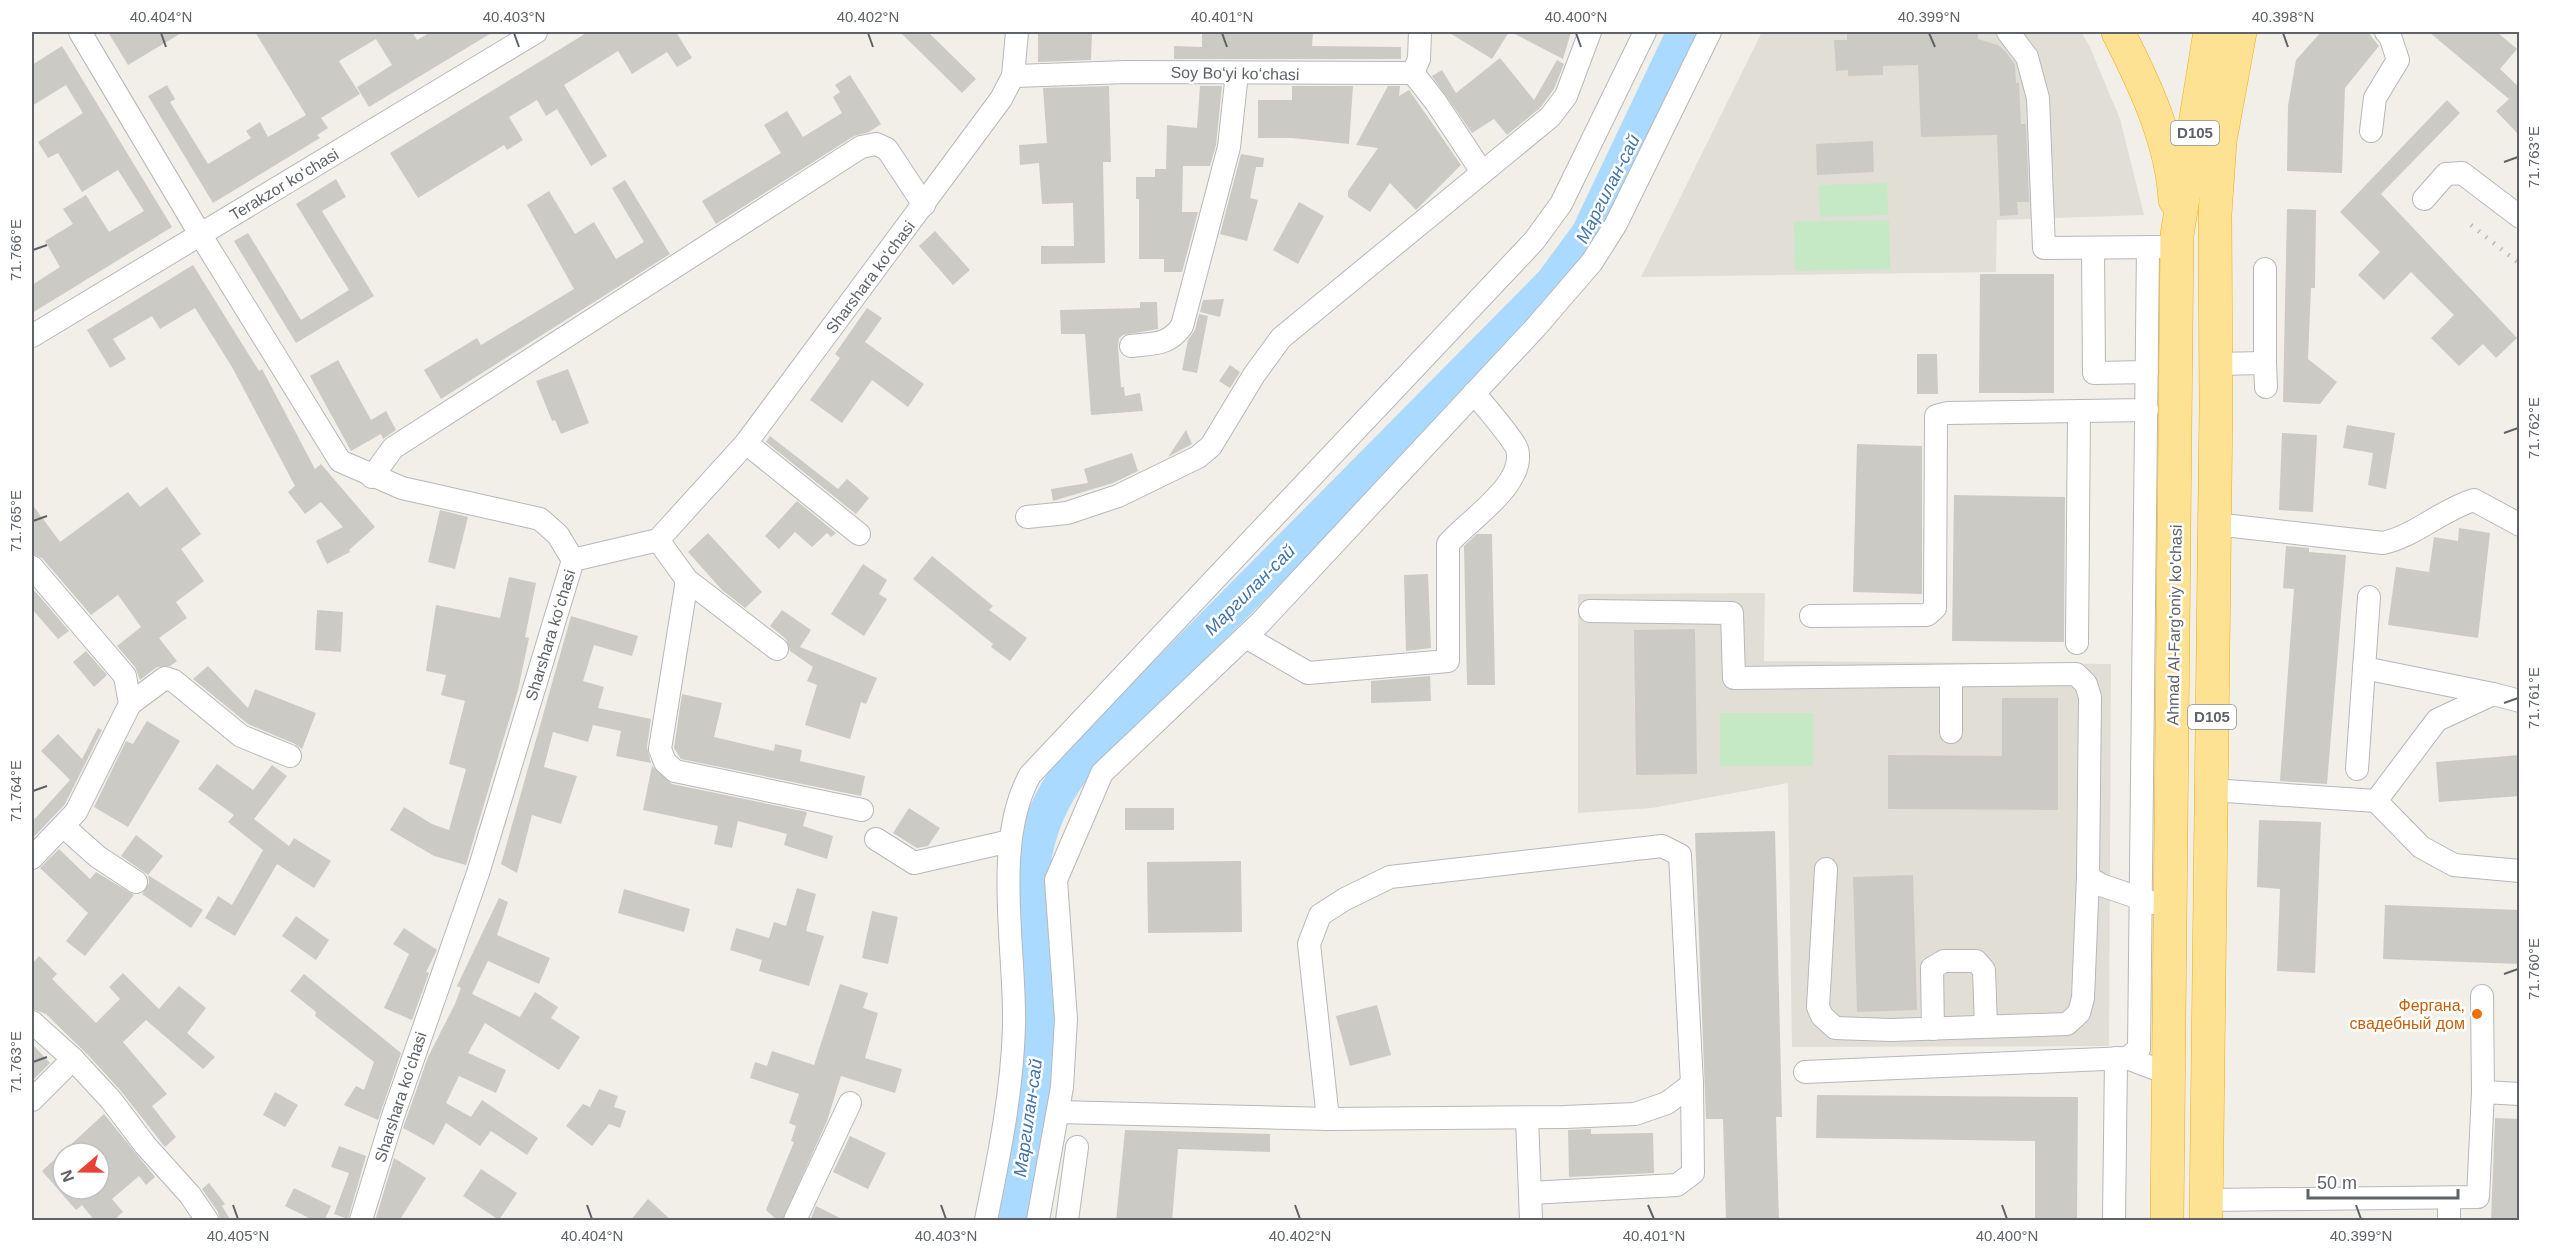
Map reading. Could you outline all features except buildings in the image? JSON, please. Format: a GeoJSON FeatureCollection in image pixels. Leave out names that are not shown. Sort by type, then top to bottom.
{"type":"FeatureCollection","features":[{"type":"Feature","properties":{"kind":"highway"},"geometry":{"type":"LineString","coordinates":[[2118,32],[2140,76],[2174,177],[2168,243]]}},
{"type":"Feature","properties":{"kind":"highway","name":"Ahmad Al-Farg'oniy ko'chasi"},"geometry":{"type":"LineString","coordinates":[[2167,1221],[2169,1074],[2156,904],[2168,243],[2210,32]]}},
{"type":"Feature","properties":{"kind":"highway","name":"D105"},"geometry":{"type":"LineString","coordinates":[[2207,1210],[2215,524],[2216,214],[2220,141],[2240,32]]}},
{"type":"Feature","properties":{"kind":"highway"},"geometry":{"type":"LineString","coordinates":[[2228,90],[2258,32]]}},
{"type":"Feature","properties":{"kind":"street"},"geometry":{"type":"LineString","coordinates":[[80,32],[200,234],[340,461],[372,477],[402,488],[540,519],[558,535],[573,560]]}},
{"type":"Feature","properties":{"kind":"street","name":"Terakzor koʻchasi"},"geometry":{"type":"LineString","coordinates":[[32,336],[536,32]]}},
{"type":"Feature","properties":{"kind":"street","name":"Sharshara koʻchasi"},"geometry":{"type":"LineString","coordinates":[[361,1221],[393,1116],[478,873],[573,560],[658,540],[746,443],[1001,99],[1013,76],[1017,32]]}},
{"type":"Feature","properties":{"kind":"street"},"geometry":{"type":"LineString","coordinates":[[1420,32],[1419,58],[1413,74],[1435,101],[1482,172]]}},
{"type":"Feature","properties":{"kind":"street"},"geometry":{"type":"LineString","coordinates":[[1028,517],[1067,513],[1118,496],[1198,457],[1211,446],[1254,375],[1281,338],[1555,110],[1566,96],[1590,32]]}},
{"type":"Feature","properties":{"kind":"street"},"geometry":{"type":"LineString","coordinates":[[986,1221],[1011,1094],[1014,1025],[1010,842],[1018,797],[1030,775],[1534,241],[1562,204],[1645,32]]}},
{"type":"Feature","properties":{"kind":"street"},"geometry":{"type":"LineString","coordinates":[[1038,1221],[1062,1087],[1066,1019],[1056,880],[1102,772],[1246,637],[1474,393],[1592,262],[1616,225],[1710,32]]}},
{"type":"Feature","properties":{"kind":"street"},"geometry":{"type":"LineString","coordinates":[[2008,32],[2027,57],[2038,98],[2044,248],[2093,248],[2168,243],[2147,372],[2156,904],[2139,1049],[2121,1058]]}},
{"type":"Feature","properties":{"kind":"street"},"geometry":{"type":"LineString","coordinates":[[2372,131],[2374,98],[2398,60],[2390,36],[2386,32]]}},
{"type":"Feature","properties":{"kind":"street","name":"Soy Boʻyi koʻchasi"},"geometry":{"type":"LineString","coordinates":[[1013,76],[1126,72],[1413,74]]}},
{"type":"Feature","properties":{"kind":"street"},"geometry":{"type":"LineString","coordinates":[[1131,346],[1174,338],[1182,326],[1229,147],[1237,73]]}},
{"type":"Feature","properties":{"kind":"street"},"geometry":{"type":"LineString","coordinates":[[372,477],[393,448],[861,147],[876,144],[887,149],[924,205]]}},
{"type":"Feature","properties":{"kind":"street"},"geometry":{"type":"LineString","coordinates":[[2424,198],[2446,174],[2462,173],[2520,217]]}},
{"type":"Feature","properties":{"kind":"street"},"geometry":{"type":"LineString","coordinates":[[2093,248],[2094,373],[2147,372]]}},
{"type":"Feature","properties":{"kind":"street"},"geometry":{"type":"LineString","coordinates":[[2265,269],[2266,387]]}},
{"type":"Feature","properties":{"kind":"street"},"geometry":{"type":"LineString","coordinates":[[2216,364],[2265,363]]}},
{"type":"Feature","properties":{"kind":"street"},"geometry":{"type":"LineString","coordinates":[[1246,637],[1308,673],[1448,661],[1448,544],[1508,487],[1516,470],[1517,449],[1474,393]]}},
{"type":"Feature","properties":{"kind":"street"},"geometry":{"type":"LineString","coordinates":[[1811,616],[1927,615],[1935,608],[1936,417],[1947,412],[2147,410]]}},
{"type":"Feature","properties":{"kind":"street"},"geometry":{"type":"LineString","coordinates":[[2077,643],[2079,411]]}},
{"type":"Feature","properties":{"kind":"street"},"geometry":{"type":"LineString","coordinates":[[746,443],[859,534]]}},
{"type":"Feature","properties":{"kind":"street"},"geometry":{"type":"LineString","coordinates":[[2215,524],[2383,543],[2404,538],[2453,506],[2474,500],[2520,525]]}},
{"type":"Feature","properties":{"kind":"street"},"geometry":{"type":"LineString","coordinates":[[658,540],[687,580],[777,649]]}},
{"type":"Feature","properties":{"kind":"street"},"geometry":{"type":"LineString","coordinates":[[32,567],[125,676],[130,704]]}},
{"type":"Feature","properties":{"kind":"street"},"geometry":{"type":"LineString","coordinates":[[687,580],[660,749],[665,762],[675,771],[862,810]]}},
{"type":"Feature","properties":{"kind":"street"},"geometry":{"type":"LineString","coordinates":[[2357,769],[2368,597]]}},
{"type":"Feature","properties":{"kind":"street"},"geometry":{"type":"LineString","coordinates":[[1590,611],[1732,613],[1734,678],[2076,674],[2086,684],[2090,697],[2088,877],[2083,998],[2079,1013],[2067,1024],[1934,1029],[1835,1028],[1822,1016],[1818,1007],[1826,869]]}},
{"type":"Feature","properties":{"kind":"street"},"geometry":{"type":"LineString","coordinates":[[2364,668],[2520,701]]}},
{"type":"Feature","properties":{"kind":"street"},"geometry":{"type":"LineString","coordinates":[[1951,676],[1951,732]]}},
{"type":"Feature","properties":{"kind":"street"},"geometry":{"type":"LineString","coordinates":[[32,858],[76,812],[130,704],[165,678],[174,681],[241,736],[290,756]]}},
{"type":"Feature","properties":{"kind":"street"},"geometry":{"type":"LineString","coordinates":[[2376,801],[2437,720],[2493,694]]}},
{"type":"Feature","properties":{"kind":"street"},"geometry":{"type":"LineString","coordinates":[[2211,790],[2376,801],[2421,847],[2454,865],[2520,871]]}},
{"type":"Feature","properties":{"kind":"street"},"geometry":{"type":"LineString","coordinates":[[63,826],[98,857],[136,882]]}},
{"type":"Feature","properties":{"kind":"street"},"geometry":{"type":"LineString","coordinates":[[876,839],[914,863],[1010,842]]}},
{"type":"Feature","properties":{"kind":"street"},"geometry":{"type":"LineString","coordinates":[[1328,1119],[1309,944],[1320,915],[1345,899],[1390,877],[1662,846],[1680,855],[1692,1084],[1693,1173],[1677,1185],[1530,1193]]}},
{"type":"Feature","properties":{"kind":"street"},"geometry":{"type":"LineString","coordinates":[[2088,877],[2156,904]]}},
{"type":"Feature","properties":{"kind":"street"},"geometry":{"type":"LineString","coordinates":[[1934,1029],[1932,968],[1944,961],[1976,961],[1984,970],[1986,1026]]}},
{"type":"Feature","properties":{"kind":"street"},"geometry":{"type":"LineString","coordinates":[[2207,1210],[2449,1210],[2478,1197],[2483,1092],[2482,996]]}},
{"type":"Feature","properties":{"kind":"street"},"geometry":{"type":"LineString","coordinates":[[32,1022],[73,1059],[111,1100],[145,1145],[190,1195],[207,1221]]}},
{"type":"Feature","properties":{"kind":"street"},"geometry":{"type":"LineString","coordinates":[[2114,1221],[2121,1058]]}},
{"type":"Feature","properties":{"kind":"street"},"geometry":{"type":"LineString","coordinates":[[1805,1072],[2121,1058],[2169,1074]]}},
{"type":"Feature","properties":{"kind":"street"},"geometry":{"type":"LineString","coordinates":[[32,1100],[73,1059]]}},
{"type":"Feature","properties":{"kind":"street"},"geometry":{"type":"LineString","coordinates":[[1058,1112],[1328,1119],[1527,1119],[1635,1114],[1667,1103],[1692,1084]]}},
{"type":"Feature","properties":{"kind":"street"},"geometry":{"type":"LineString","coordinates":[[2483,1092],[2520,1094]]}},
{"type":"Feature","properties":{"kind":"street"},"geometry":{"type":"LineString","coordinates":[[795,1221],[850,1103]]}},
{"type":"Feature","properties":{"kind":"street"},"geometry":{"type":"LineString","coordinates":[[1527,1119],[1531,1221]]}},
{"type":"Feature","properties":{"kind":"street"},"geometry":{"type":"LineString","coordinates":[[1067,1221],[1077,1147]]}},
{"type":"Feature","properties":{"kind":"street"},"geometry":{"type":"LineString","coordinates":[[1043,1193],[1070,1194]]}},
{"type":"Feature","properties":{"kind":"shaded area"},"geometry":{"type":"Polygon","coordinates":[[[1762,32],[2081,32],[2089,45],[2120,119],[2144,215],[1997,220],[1996,272],[1641,277],[1762,32]]]}},
{"type":"Feature","properties":{"kind":"shaded area"},"geometry":{"type":"Polygon","coordinates":[[[1765,593],[1764,661],[2111,664],[2109,1046],[1792,1047],[1788,783],[1652,808],[1578,813],[1578,594],[1765,593]]]}},
{"type":"Feature","properties":{"kind":"green space"},"geometry":{"type":"Polygon","coordinates":[[[1887,183],[1888,215],[1820,217],[1819,185],[1887,183]]]}},
{"type":"Feature","properties":{"kind":"green space"},"geometry":{"type":"Polygon","coordinates":[[[1889,220],[1890,269],[1795,271],[1794,222],[1889,220]]]}},
{"type":"Feature","properties":{"kind":"green space"},"geometry":{"type":"Polygon","coordinates":[[[1720,713],[1813,713],[1813,766],[1720,766],[1720,713]]]}},
{"type":"Feature","properties":{"kind":"waterway","name":"Маргилан-сай"},"geometry":{"type":"LineString","coordinates":[[1013,1220],[1031,1128],[1038,1073],[1039,1031],[1030,914],[1031,876],[1037,839],[1051,803],[1075,766],[1553,283],[1589,234],[1685,32]]}},
{"type":"Feature","properties":{"kind":"railway"},"geometry":{"type":"LineString","coordinates":[[2471,225],[2520,264]]}},
{"type":"Feature","properties":{"kind":"place","name":"Фергана, свадебный дом"},"geometry":{"type":"Point","coordinates":[2477,1014]}}]}
